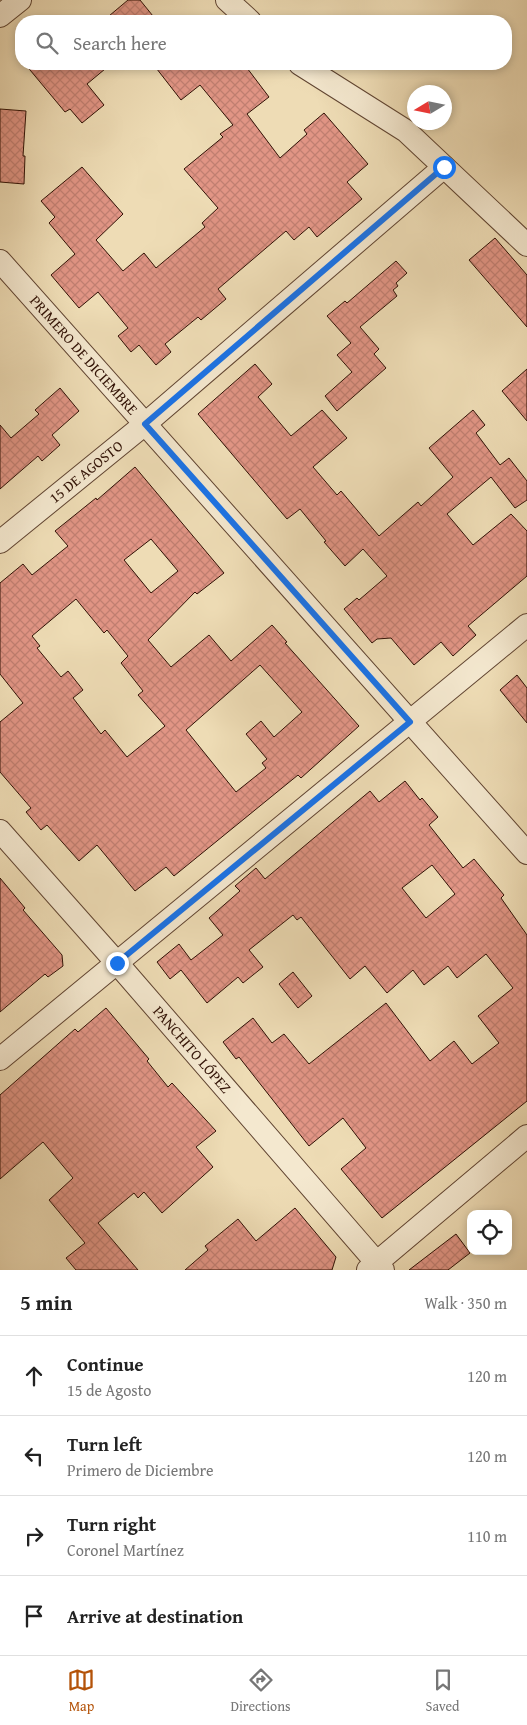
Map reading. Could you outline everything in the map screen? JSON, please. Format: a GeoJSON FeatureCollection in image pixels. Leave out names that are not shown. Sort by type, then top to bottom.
{"type":"FeatureCollection","features":[{"type":"Feature","properties":{"kind":"street"},"geometry":{"type":"LineString","coordinates":[[0,16],[20,0]]}},
{"type":"Feature","properties":{"kind":"street"},"geometry":{"type":"LineString","coordinates":[[228,0],[244,15]]}},
{"type":"Feature","properties":{"kind":"street"},"geometry":{"type":"LineString","coordinates":[[309,70],[406,131],[527,245]]}},
{"type":"Feature","properties":{"kind":"street","name":"15 DE AGOSTO"},"geometry":{"type":"LineString","coordinates":[[0,542],[145,424],[444,167]]}},
{"type":"Feature","properties":{"kind":"street","name":"PRIMERO DE DICIEMBRE"},"geometry":{"type":"LineString","coordinates":[[0,261],[527,853]]}},
{"type":"Feature","properties":{"kind":"street"},"geometry":{"type":"LineString","coordinates":[[0,1059],[527,625]]}},
{"type":"Feature","properties":{"kind":"street","name":"PANCHITO LÓPEZ"},"geometry":{"type":"LineString","coordinates":[[0,831],[117,963],[376,1268]]}},
{"type":"Feature","properties":{"kind":"street"},"geometry":{"type":"LineString","coordinates":[[376,1268],[527,1136]]}},
{"type":"Feature","properties":{"kind":"building"},"geometry":{"type":"Polygon","coordinates":[[[128,0],[140,0],[152,15],[110,15],[128,0]]]}},
{"type":"Feature","properties":{"kind":"building"},"geometry":{"type":"Polygon","coordinates":[[[30,70],[104,70],[87,84],[104,105],[82,123],[70,109],[65,112],[30,70]]]}},
{"type":"Feature","properties":{"kind":"building"},"geometry":{"type":"Polygon","coordinates":[[[158,70],[249,70],[269,97],[247,114],[280,158],[307,134],[304,130],[324,113],[368,164],[347,182],[362,199],[317,237],[309,227],[294,240],[286,231],[218,289],[226,299],[201,320],[198,317],[165,344],[171,352],[156,365],[139,345],[131,352],[118,336],[128,328],[98,292],[79,308],[51,275],[75,254],[49,223],[55,217],[41,201],[82,167],[123,214],[96,240],[123,271],[144,253],[156,268],[205,227],[202,223],[218,208],[184,169],[223,137],[220,134],[233,125],[200,85],[181,100],[158,70]]]}},
{"type":"Feature","properties":{"kind":"building"},"geometry":{"type":"Polygon","coordinates":[[[0,109],[26,111],[23,156],[25,156],[24,184],[0,182],[0,109]]]}},
{"type":"Feature","properties":{"kind":"building"},"geometry":{"type":"Polygon","coordinates":[[[495,238],[527,275],[527,327],[469,260],[495,238]]]}},
{"type":"Feature","properties":{"kind":"building"},"geometry":{"type":"Polygon","coordinates":[[[396,261],[407,273],[396,283],[398,286],[393,290],[397,296],[360,327],[379,349],[374,354],[386,368],[337,411],[325,396],[352,372],[337,355],[351,343],[327,316],[345,301],[347,303],[396,261]]]}},
{"type":"Feature","properties":{"kind":"building"},"geometry":{"type":"Polygon","coordinates":[[[255,364],[272,384],[258,397],[291,436],[322,410],[347,438],[313,467],[337,495],[341,491],[379,536],[418,502],[421,506],[453,477],[429,448],[473,410],[485,425],[476,433],[500,465],[509,458],[527,481],[527,500],[515,508],[491,477],[447,514],[473,545],[511,514],[527,531],[527,576],[468,626],[476,635],[453,656],[441,642],[414,665],[391,638],[377,639],[372,643],[344,609],[357,598],[359,600],[387,576],[363,549],[345,566],[324,542],[326,541],[300,509],[287,519],[198,414],[255,364]]]}},
{"type":"Feature","properties":{"kind":"building"},"geometry":{"type":"Polygon","coordinates":[[[527,369],[527,421],[502,391],[527,369]]]}},
{"type":"Feature","properties":{"kind":"building"},"geometry":{"type":"Polygon","coordinates":[[[60,388],[79,411],[52,435],[60,445],[42,461],[38,456],[0,489],[0,425],[11,438],[39,414],[35,410],[60,388]]]}},
{"type":"Feature","properties":{"kind":"building"},"geometry":{"type":"Polygon","coordinates":[[[135,467],[224,573],[197,594],[195,592],[148,640],[171,667],[209,635],[231,661],[272,625],[287,642],[285,643],[359,726],[301,778],[298,775],[174,876],[166,867],[135,891],[97,845],[79,861],[47,825],[41,830],[26,812],[31,808],[0,772],[0,722],[23,703],[0,674],[0,583],[23,564],[32,575],[68,546],[55,531],[96,498],[97,500],[135,467]],[[151,539],[124,560],[151,593],[178,571],[151,539]],[[76,599],[32,636],[40,646],[37,648],[61,677],[68,671],[83,690],[73,698],[101,734],[105,730],[127,757],[165,726],[138,695],[143,691],[121,663],[128,656],[107,630],[104,633],[76,599]],[[260,665],[186,730],[236,792],[266,768],[262,763],[267,759],[246,734],[261,721],[274,737],[302,712],[260,665]]]}},
{"type":"Feature","properties":{"kind":"building"},"geometry":{"type":"Polygon","coordinates":[[[517,675],[527,688],[527,723],[500,690],[517,675]]]}},
{"type":"Feature","properties":{"kind":"building"},"geometry":{"type":"Polygon","coordinates":[[[405,781],[420,800],[422,798],[438,817],[429,825],[463,868],[474,859],[504,895],[501,898],[527,935],[527,1101],[382,1218],[341,1169],[366,1148],[343,1118],[309,1146],[239,1057],[236,1059],[223,1042],[253,1018],[272,1043],[284,1034],[309,1064],[386,1003],[430,1061],[454,1041],[472,1064],[499,1043],[478,1016],[513,988],[486,954],[457,978],[448,966],[424,985],[413,970],[387,993],[365,966],[350,979],[301,917],[297,920],[293,915],[249,950],[263,967],[243,983],[238,977],[207,1003],[181,970],[170,979],[157,962],[179,944],[191,960],[223,935],[209,918],[240,891],[235,886],[256,868],[265,879],[370,791],[379,802],[405,781]],[[432,865],[402,888],[426,918],[455,894],[432,865]]]}},
{"type":"Feature","properties":{"kind":"building"},"geometry":{"type":"Polygon","coordinates":[[[0,878],[25,908],[23,910],[62,955],[63,966],[48,977],[45,974],[0,1012],[0,878]]]}},
{"type":"Feature","properties":{"kind":"building"},"geometry":{"type":"Polygon","coordinates":[[[293,972],[312,996],[298,1008],[279,984],[293,972]]]}},
{"type":"Feature","properties":{"kind":"building"},"geometry":{"type":"Polygon","coordinates":[[[106,1008],[149,1059],[147,1061],[168,1087],[172,1083],[216,1131],[196,1147],[213,1167],[162,1213],[144,1192],[138,1198],[134,1193],[98,1223],[138,1270],[76,1270],[66,1258],[85,1243],[49,1200],[73,1178],[43,1142],[0,1179],[0,1095],[75,1029],[78,1032],[106,1008]]]}},
{"type":"Feature","properties":{"kind":"building"},"geometry":{"type":"Polygon","coordinates":[[[295,1208],[336,1257],[332,1270],[185,1270],[208,1250],[205,1246],[238,1219],[256,1241],[295,1208]]]}},
{"type":"Feature","properties":{"kind":"building"},"geometry":{"type":"Polygon","coordinates":[[[456,1234],[467,1249],[467,1255],[448,1270],[409,1270],[456,1234]]]}},
{"type":"Feature","properties":{"kind":"route"},"geometry":{"type":"LineString","coordinates":[[117,963],[410,722],[145,424],[444,167]]}}]}
